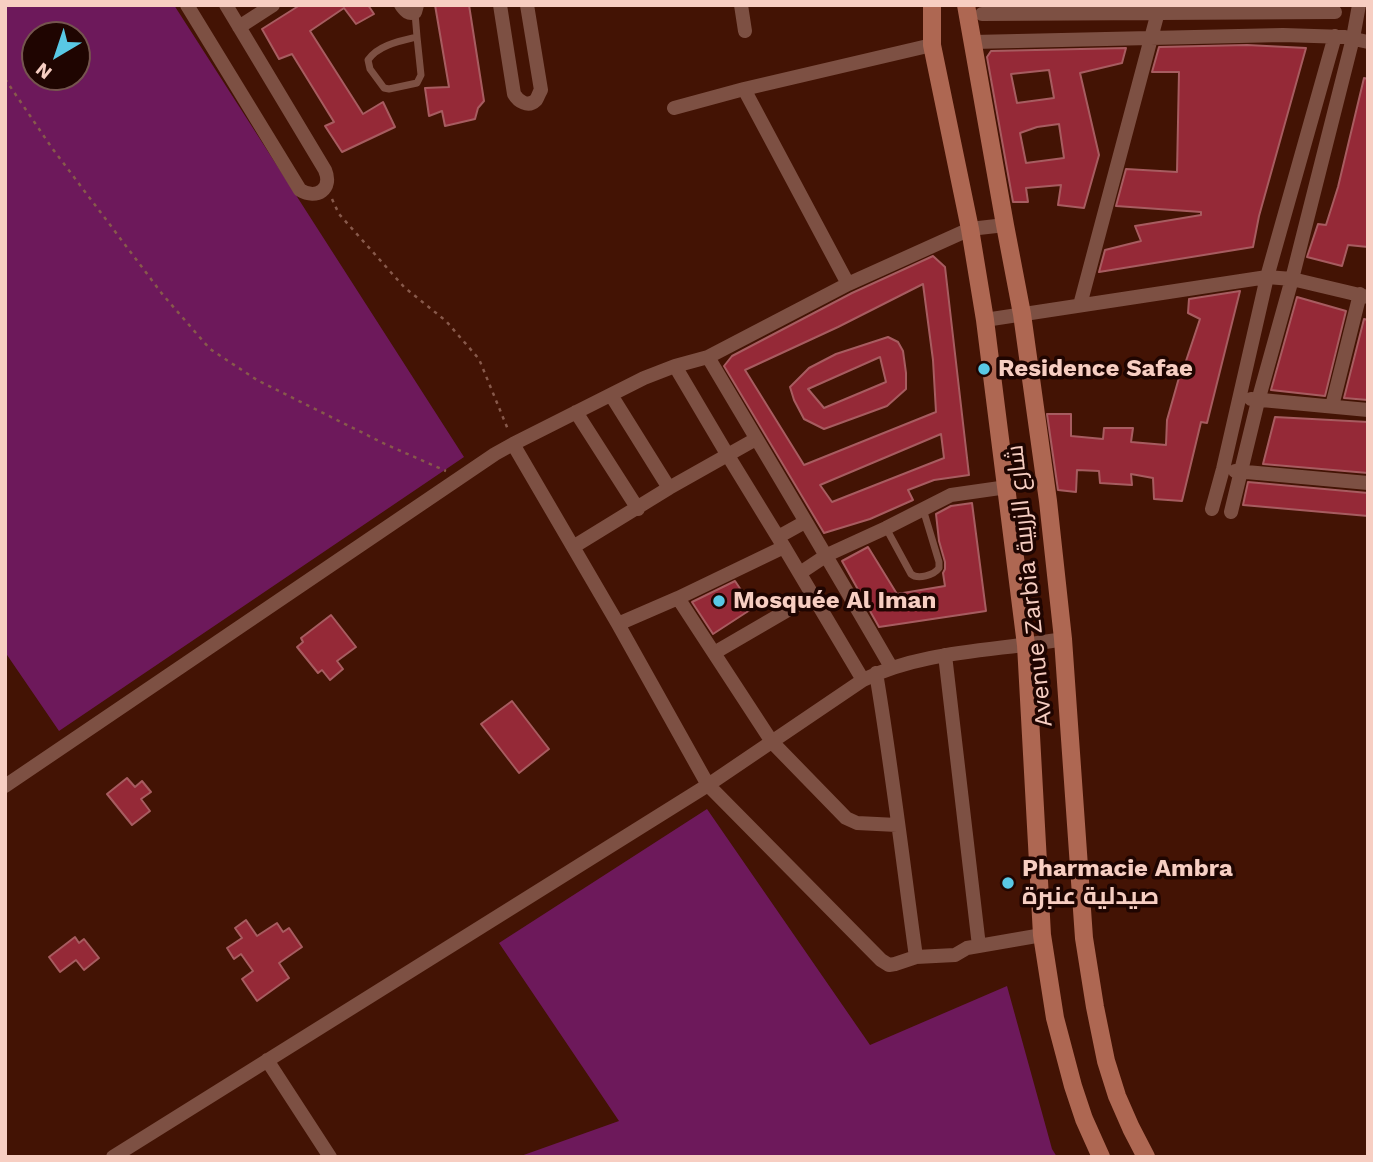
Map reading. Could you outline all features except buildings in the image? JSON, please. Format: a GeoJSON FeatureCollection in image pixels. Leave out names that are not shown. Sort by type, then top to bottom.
{"type":"FeatureCollection","features":[{"type":"Feature","properties":{"kind":"main road","name":"Avenue Zarbia شارع الزربية"},"geometry":{"type":"LineString","coordinates":[[932,5],[932,45],[970,229],[985,320],[1026,645],[1042,935],[1055,1018],[1064,1052],[1084,1119],[1101,1157]]}},
{"type":"Feature","properties":{"kind":"main road","name":"Avenue Zarbia شارع الزربية"},"geometry":{"type":"LineString","coordinates":[[974,9],[973,42],[1022,314],[1048,501],[1063,639],[1084,938],[1106,1061],[1117,1096],[1146,1157]]}},
{"type":"Feature","properties":{"kind":"street"},"geometry":{"type":"LineString","coordinates":[[187,5],[300,190],[314,195],[321,192],[326,186],[325,170],[232,15]]}},
{"type":"Feature","properties":{"kind":"street"},"geometry":{"type":"LineString","coordinates":[[232,15],[246,5]]}},
{"type":"Feature","properties":{"kind":"street"},"geometry":{"type":"LineString","coordinates":[[232,15],[274,5]]}},
{"type":"Feature","properties":{"kind":"street"},"geometry":{"type":"LineString","coordinates":[[500,5],[514,94],[518,101],[530,103],[536,100],[541,90],[527,5]]}},
{"type":"Feature","properties":{"kind":"street"},"geometry":{"type":"LineString","coordinates":[[741,5],[745,31]]}},
{"type":"Feature","properties":{"kind":"street"},"geometry":{"type":"LineString","coordinates":[[1231,512],[1307,221],[1361,40],[1359,5]]}},
{"type":"Feature","properties":{"kind":"street"},"geometry":{"type":"LineString","coordinates":[[974,9],[1023,13],[1335,12]]}},
{"type":"Feature","properties":{"kind":"street"},"geometry":{"type":"LineString","coordinates":[[1080,305],[1158,12]]}},
{"type":"Feature","properties":{"kind":"street"},"geometry":{"type":"LineString","coordinates":[[1283,12],[1283,35]]}},
{"type":"Feature","properties":{"kind":"street"},"geometry":{"type":"LineString","coordinates":[[1023,13],[1024,40]]}},
{"type":"Feature","properties":{"kind":"street"},"geometry":{"type":"LineString","coordinates":[[973,42],[1283,35],[1335,36],[1361,40]]}},
{"type":"Feature","properties":{"kind":"street"},"geometry":{"type":"LineString","coordinates":[[1212,509],[1267,276],[1335,36]]}},
{"type":"Feature","properties":{"kind":"street"},"geometry":{"type":"LineString","coordinates":[[674,108],[932,45]]}},
{"type":"Feature","properties":{"kind":"street"},"geometry":{"type":"LineString","coordinates":[[744,89],[848,284]]}},
{"type":"Feature","properties":{"kind":"street"},"geometry":{"type":"LineString","coordinates":[[1283,218],[1307,221]]}},
{"type":"Feature","properties":{"kind":"street"},"geometry":{"type":"LineString","coordinates":[[5,786],[513,444],[644,378],[708,357],[848,284],[970,229],[1005,225]]}},
{"type":"Feature","properties":{"kind":"street"},"geometry":{"type":"LineString","coordinates":[[985,320],[1267,276],[1292,279],[1364,296],[1332,406]]}},
{"type":"Feature","properties":{"kind":"street"},"geometry":{"type":"LineString","coordinates":[[708,357],[891,667]]}},
{"type":"Feature","properties":{"kind":"street"},"geometry":{"type":"LineString","coordinates":[[676,366],[813,596],[870,677],[885,726],[916,957]]}},
{"type":"Feature","properties":{"kind":"street"},"geometry":{"type":"LineString","coordinates":[[611,395],[669,488]]}},
{"type":"Feature","properties":{"kind":"street"},"geometry":{"type":"LineString","coordinates":[[1239,397],[1368,410]]}},
{"type":"Feature","properties":{"kind":"street"},"geometry":{"type":"LineString","coordinates":[[576,412],[638,509]]}},
{"type":"Feature","properties":{"kind":"street"},"geometry":{"type":"LineString","coordinates":[[573,547],[756,439]]}},
{"type":"Feature","properties":{"kind":"street"},"geometry":{"type":"LineString","coordinates":[[513,444],[708,785],[881,961],[889,965],[916,957],[955,955],[967,948],[1042,935]]}},
{"type":"Feature","properties":{"kind":"street"},"geometry":{"type":"LineString","coordinates":[[1223,469],[1368,483]]}},
{"type":"Feature","properties":{"kind":"street"},"geometry":{"type":"LineString","coordinates":[[800,573],[827,555],[951,495],[1007,487]]}},
{"type":"Feature","properties":{"kind":"street"},"geometry":{"type":"LineString","coordinates":[[618,624],[678,598],[781,542],[805,522]]}},
{"type":"Feature","properties":{"kind":"street"},"geometry":{"type":"LineString","coordinates":[[714,653],[813,596]]}},
{"type":"Feature","properties":{"kind":"street"},"geometry":{"type":"LineString","coordinates":[[678,598],[772,742],[846,818],[857,822],[897,825]]}},
{"type":"Feature","properties":{"kind":"street"},"geometry":{"type":"LineString","coordinates":[[113,1157],[708,785],[870,677],[891,667],[945,655],[1063,639]]}},
{"type":"Feature","properties":{"kind":"street"},"geometry":{"type":"LineString","coordinates":[[945,655],[979,946]]}},
{"type":"Feature","properties":{"kind":"street"},"geometry":{"type":"LineString","coordinates":[[267,1060],[330,1157]]}},
{"type":"Feature","properties":{"kind":"lane"},"geometry":{"type":"LineString","coordinates":[[411,8],[417,37],[420,80],[417,83],[384,88],[370,69],[368,60],[391,44],[417,37]]}},
{"type":"Feature","properties":{"kind":"lane"},"geometry":{"type":"LineString","coordinates":[[886,528],[914,577],[937,571],[939,562],[923,509]]}},
{"type":"Feature","properties":{"kind":"path"},"geometry":{"type":"LineString","coordinates":[[5,79],[52,148],[163,295],[210,349],[257,380],[460,478]]}},
{"type":"Feature","properties":{"kind":"path"},"geometry":{"type":"LineString","coordinates":[[326,186],[339,214],[394,277],[446,321],[479,359],[513,444]]}},
{"type":"Feature","properties":{"kind":"shaded area"},"geometry":{"type":"Polygon","coordinates":[[[5,5],[174,5],[464,457],[59,731],[5,652],[5,5]]]}},
{"type":"Feature","properties":{"kind":"shaded area"},"geometry":{"type":"Polygon","coordinates":[[[707,809],[870,1045],[1007,986],[1052,1149],[1057,1157],[518,1157],[619,1121],[499,943],[707,809]]]}},
{"type":"Feature","properties":{"kind":"place","name":"Residence Safae"},"geometry":{"type":"Point","coordinates":[984,369]}},
{"type":"Feature","properties":{"kind":"place","name":"Mosquée Al Iman"},"geometry":{"type":"Point","coordinates":[719,601]}},
{"type":"Feature","properties":{"kind":"place","name":"Pharmacie Ambra صيدلية عنبرة"},"geometry":{"type":"Point","coordinates":[1008,883]}}]}
